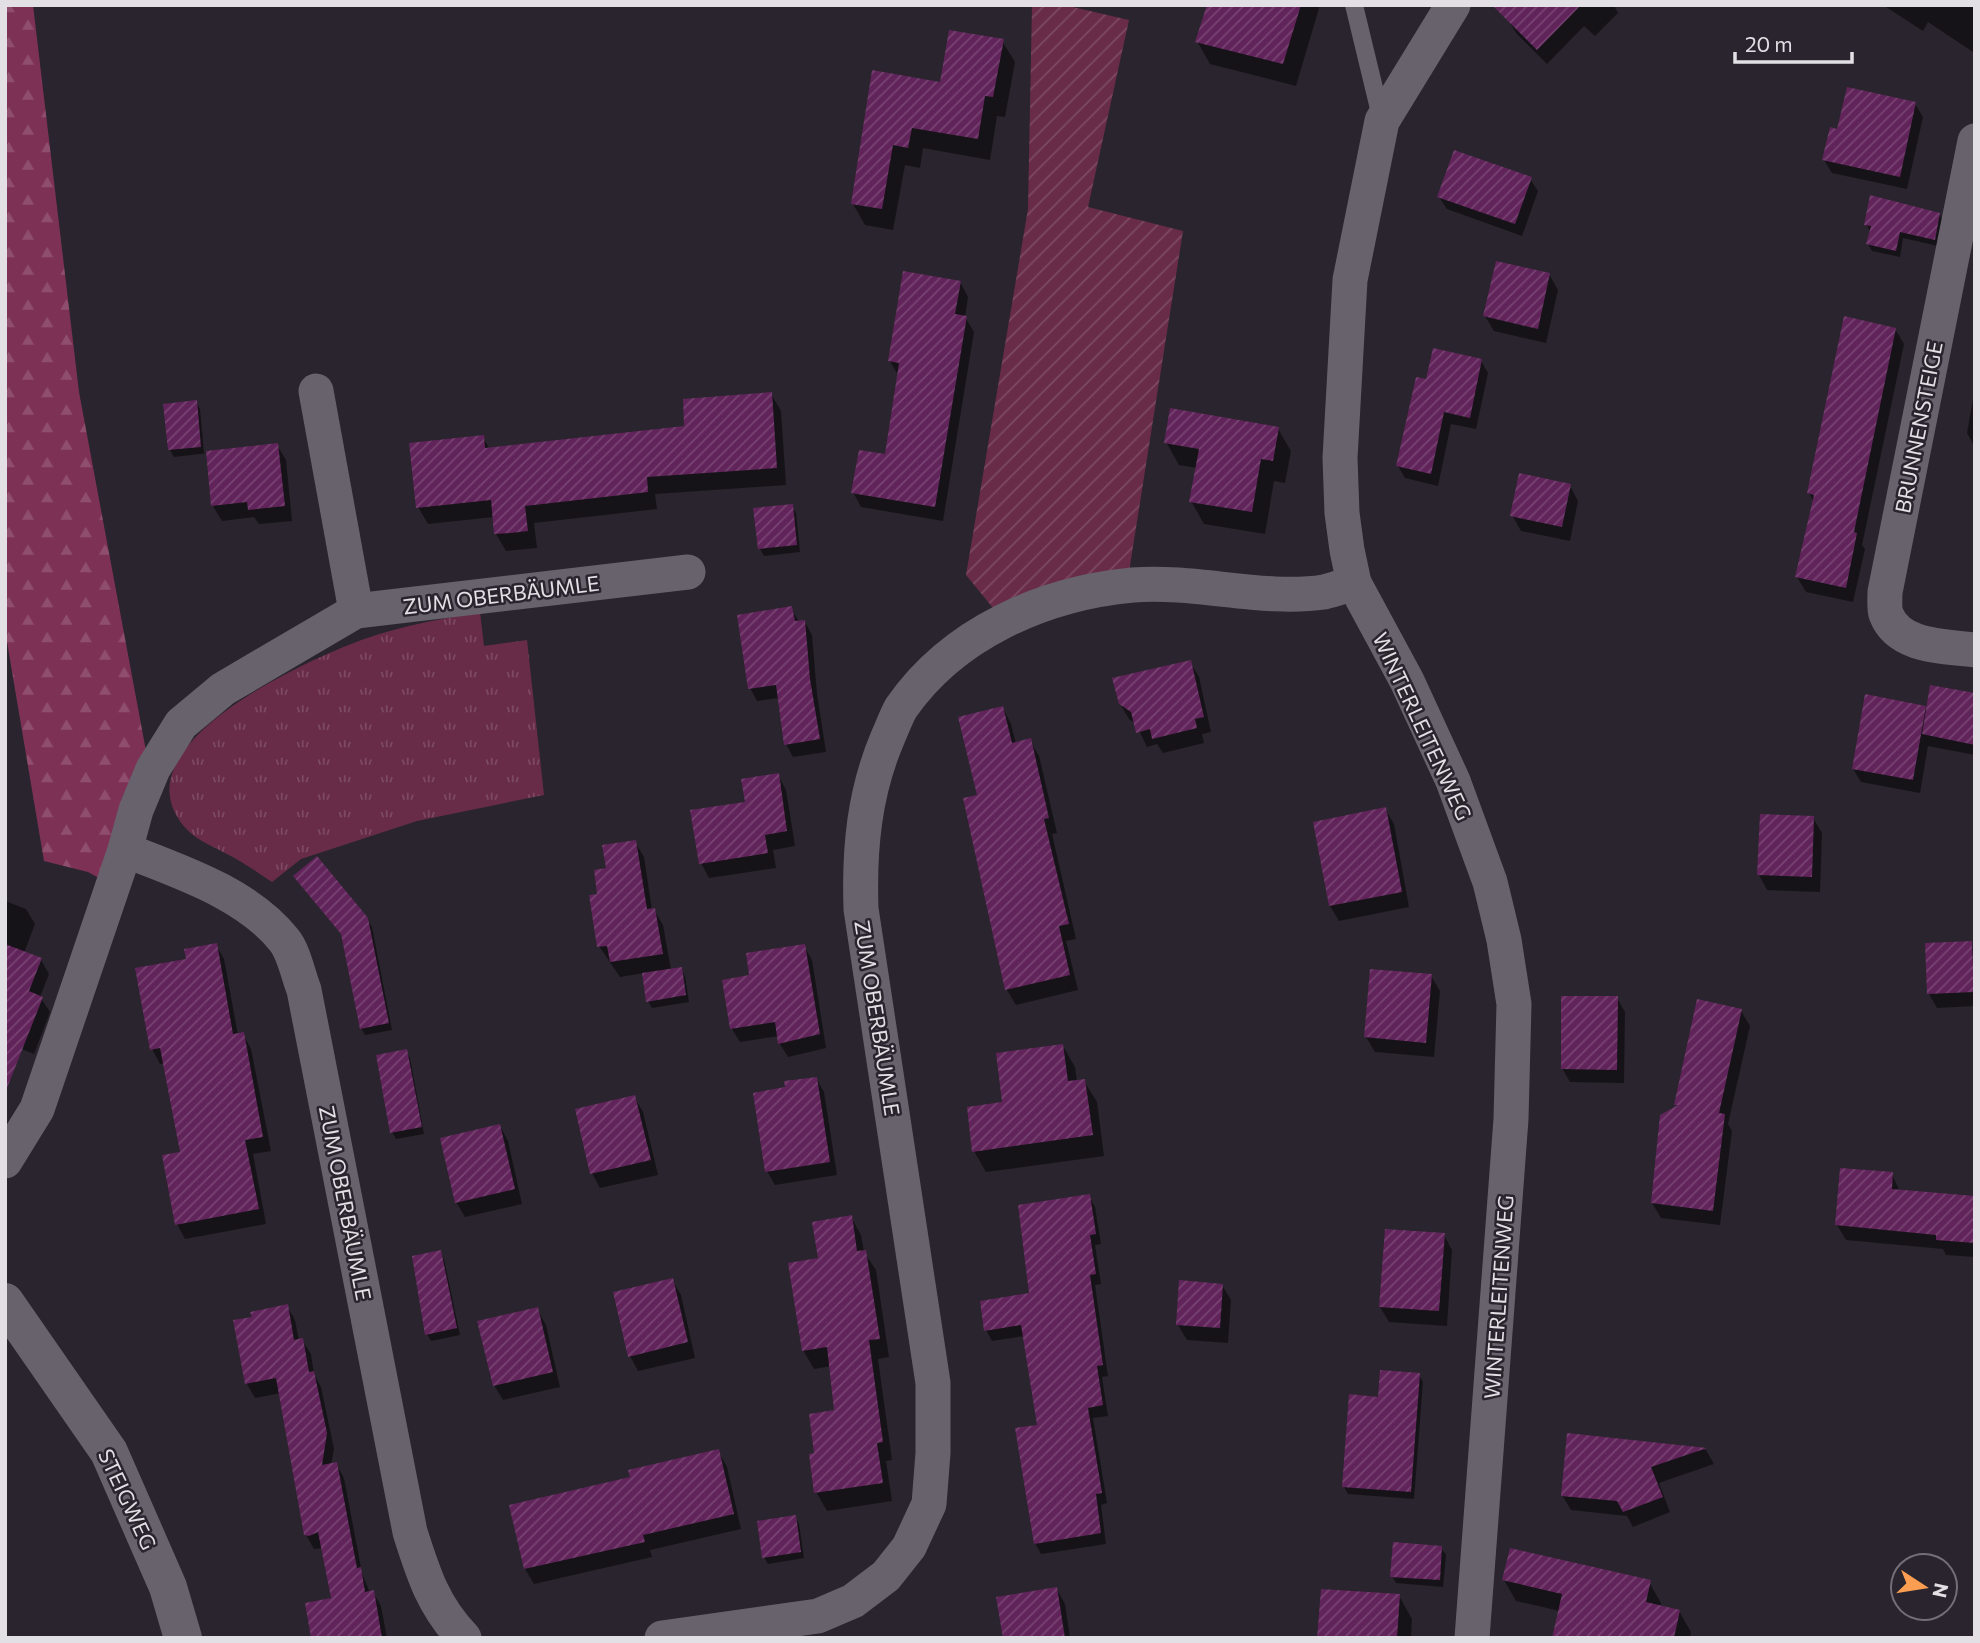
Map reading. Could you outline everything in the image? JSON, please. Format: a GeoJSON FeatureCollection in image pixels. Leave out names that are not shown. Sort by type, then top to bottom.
{"type":"FeatureCollection","features":[{"type":"Feature","properties":{"kind":"street","name":"WINTERLEITENWEG"},"geometry":{"type":"LineString","coordinates":[[1452,5],[1382,121],[1350,294],[1340,458],[1342,513],[1354,583],[1407,681],[1453,781],[1490,882],[1504,940],[1514,1004],[1511,1119],[1472,1638]]}},
{"type":"Feature","properties":{"kind":"street","name":"BRUNNENSTEIGE"},"geometry":{"type":"LineString","coordinates":[[1975,141],[1885,592],[1885,612],[1895,629],[1915,641],[1975,650]]}},
{"type":"Feature","properties":{"kind":"street"},"geometry":{"type":"LineString","coordinates":[[316,391],[356,611]]}},
{"type":"Feature","properties":{"kind":"street","name":"ZUM OBERBÄUMLE"},"geometry":{"type":"LineString","coordinates":[[5,1161],[37,1109],[125,850],[136,810],[153,769],[181,724],[223,689],[356,611],[688,572]]}},
{"type":"Feature","properties":{"kind":"street","name":"ZUM OBERBÄUMLE"},"geometry":{"type":"LineString","coordinates":[[662,1638],[818,1616],[853,1601],[886,1576],[909,1546],[929,1504],[933,1453],[933,1383],[861,898],[860,866],[864,816],[875,768],[900,710],[937,664],[977,635],[1023,612],[1079,594],[1133,585],[1180,585],[1291,594],[1325,592],[1354,583]]}},
{"type":"Feature","properties":{"kind":"street","name":"ZUM OBERBÄUMLE"},"geometry":{"type":"LineString","coordinates":[[125,850],[190,876],[250,908],[285,941],[304,990],[410,1532],[429,1590],[448,1620],[464,1638]]}},
{"type":"Feature","properties":{"kind":"street","name":"STEIGWEG"},"geometry":{"type":"LineString","coordinates":[[5,1302],[109,1452],[167,1587],[183,1638]]}},
{"type":"Feature","properties":{"kind":"lane"},"geometry":{"type":"LineString","coordinates":[[1354,5],[1382,121]]}},
{"type":"Feature","properties":{"kind":"green space"},"geometry":{"type":"Polygon","coordinates":[[[5,5],[33,5],[79,392],[149,767],[110,884],[88,872],[44,861],[5,630],[5,5]]]}},
{"type":"Feature","properties":{"kind":"green space"},"geometry":{"type":"Polygon","coordinates":[[[1032,5],[1064,5],[1129,20],[1088,207],[1183,231],[1129,572],[1075,577],[993,608],[966,575],[1028,209],[1032,5]]]}},
{"type":"Feature","properties":{"kind":"green space"},"geometry":{"type":"Polygon","coordinates":[[[480,612],[484,646],[527,640],[544,795],[417,821],[301,859],[272,882],[239,860],[195,837],[180,821],[169,793],[176,765],[195,738],[223,713],[256,691],[346,646],[395,629],[480,612]]]}},
{"type":"Feature","properties":{"kind":"building"},"geometry":{"type":"Polygon","coordinates":[[[1207,5],[1301,5],[1283,64],[1195,42],[1207,5]]]}},
{"type":"Feature","properties":{"kind":"building"},"geometry":{"type":"Polygon","coordinates":[[[1492,5],[1581,5],[1537,50],[1492,5]]]}},
{"type":"Feature","properties":{"kind":"building"},"geometry":{"type":"Polygon","coordinates":[[[949,30],[1004,39],[993,97],[985,96],[978,139],[912,128],[908,148],[893,145],[882,209],[851,204],[872,70],[940,82],[949,30]]]}},
{"type":"Feature","properties":{"kind":"building"},"geometry":{"type":"Polygon","coordinates":[[[1847,87],[1916,102],[1900,177],[1822,160],[1830,127],[1837,129],[1847,87]]]}},
{"type":"Feature","properties":{"kind":"building"},"geometry":{"type":"Polygon","coordinates":[[[1454,150],[1532,177],[1515,224],[1437,197],[1454,150]]]}},
{"type":"Feature","properties":{"kind":"building"},"geometry":{"type":"Polygon","coordinates":[[[1870,195],[1940,213],[1935,240],[1900,232],[1896,251],[1866,244],[1871,226],[1864,225],[1870,195]]]}},
{"type":"Feature","properties":{"kind":"building"},"geometry":{"type":"Polygon","coordinates":[[[1496,261],[1550,273],[1538,329],[1483,316],[1496,261]]]}},
{"type":"Feature","properties":{"kind":"building"},"geometry":{"type":"Polygon","coordinates":[[[903,271],[961,281],[955,314],[967,316],[935,507],[851,493],[859,450],[885,454],[899,363],[888,361],[903,271]]]}},
{"type":"Feature","properties":{"kind":"building"},"geometry":{"type":"Polygon","coordinates":[[[1844,316],[1896,328],[1854,532],[1857,533],[1846,588],[1795,577],[1814,495],[1807,493],[1844,316]]]}},
{"type":"Feature","properties":{"kind":"building"},"geometry":{"type":"Polygon","coordinates":[[[1433,348],[1482,359],[1470,418],[1444,412],[1431,474],[1396,466],[1416,377],[1426,379],[1433,348]]]}},
{"type":"Feature","properties":{"kind":"building"},"geometry":{"type":"Polygon","coordinates":[[[772,392],[777,468],[647,477],[648,492],[525,506],[528,531],[511,533],[494,534],[491,500],[416,508],[409,443],[484,435],[485,448],[684,426],[683,399],[772,392]]]}},
{"type":"Feature","properties":{"kind":"building"},"geometry":{"type":"Polygon","coordinates":[[[197,400],[201,447],[168,450],[163,404],[197,400]]]}},
{"type":"Feature","properties":{"kind":"building"},"geometry":{"type":"Polygon","coordinates":[[[1170,408],[1279,427],[1273,461],[1261,459],[1252,512],[1189,502],[1199,449],[1164,443],[1170,408]]]}},
{"type":"Feature","properties":{"kind":"building"},"geometry":{"type":"Polygon","coordinates":[[[278,443],[285,506],[248,510],[247,502],[211,506],[206,451],[278,443]]]}},
{"type":"Feature","properties":{"kind":"building"},"geometry":{"type":"Polygon","coordinates":[[[1519,473],[1571,484],[1562,527],[1510,516],[1519,473]]]}},
{"type":"Feature","properties":{"kind":"building"},"geometry":{"type":"Polygon","coordinates":[[[793,504],[797,545],[758,549],[753,508],[793,504]]]}},
{"type":"Feature","properties":{"kind":"building"},"geometry":{"type":"Polygon","coordinates":[[[792,606],[795,621],[805,620],[810,679],[820,739],[784,745],[776,685],[748,689],[737,615],[792,606]]]}},
{"type":"Feature","properties":{"kind":"building"},"geometry":{"type":"Polygon","coordinates":[[[1191,660],[1204,717],[1195,719],[1197,728],[1152,739],[1150,729],[1136,733],[1131,712],[1119,704],[1112,678],[1191,660]]]}},
{"type":"Feature","properties":{"kind":"building"},"geometry":{"type":"Polygon","coordinates":[[[1930,685],[1975,693],[1975,745],[1922,734],[1930,685]]]}},
{"type":"Feature","properties":{"kind":"building"},"geometry":{"type":"Polygon","coordinates":[[[1865,694],[1926,706],[1913,780],[1852,769],[1865,694]]]}},
{"type":"Feature","properties":{"kind":"building"},"geometry":{"type":"Polygon","coordinates":[[[1003,706],[1012,743],[1031,738],[1049,818],[1044,819],[1069,924],[1059,926],[1070,975],[1005,990],[963,798],[977,795],[958,717],[1003,706]]]}},
{"type":"Feature","properties":{"kind":"building"},"geometry":{"type":"Polygon","coordinates":[[[779,773],[787,831],[765,835],[768,853],[699,864],[690,810],[745,802],[741,779],[779,773]]]}},
{"type":"Feature","properties":{"kind":"building"},"geometry":{"type":"Polygon","coordinates":[[[1386,807],[1402,892],[1329,906],[1313,822],[1386,807]]]}},
{"type":"Feature","properties":{"kind":"building"},"geometry":{"type":"Polygon","coordinates":[[[1760,814],[1814,816],[1812,877],[1757,875],[1760,814]]]}},
{"type":"Feature","properties":{"kind":"building"},"geometry":{"type":"Polygon","coordinates":[[[636,840],[647,909],[655,908],[663,954],[610,962],[607,946],[597,947],[589,895],[597,894],[594,870],[606,868],[602,845],[636,840]]]}},
{"type":"Feature","properties":{"kind":"building"},"geometry":{"type":"Polygon","coordinates":[[[317,856],[368,918],[389,1023],[360,1029],[341,934],[293,876],[317,856]]]}},
{"type":"Feature","properties":{"kind":"building"},"geometry":{"type":"Polygon","coordinates":[[[1972,941],[1974,992],[1927,994],[1925,943],[1972,941]]]}},
{"type":"Feature","properties":{"kind":"building"},"geometry":{"type":"Polygon","coordinates":[[[217,943],[233,1034],[244,1032],[263,1137],[245,1140],[259,1209],[175,1225],[162,1155],[180,1152],[160,1048],[150,1050],[135,968],[186,959],[184,949],[217,943]]]}},
{"type":"Feature","properties":{"kind":"building"},"geometry":{"type":"Polygon","coordinates":[[[5,944],[42,958],[29,991],[43,997],[7,1088],[5,1088],[5,944]]]}},
{"type":"Feature","properties":{"kind":"building"},"geometry":{"type":"Polygon","coordinates":[[[805,944],[820,1034],[778,1044],[775,1022],[730,1029],[722,980],[749,975],[746,953],[805,944]]]}},
{"type":"Feature","properties":{"kind":"building"},"geometry":{"type":"Polygon","coordinates":[[[682,967],[686,995],[646,1002],[642,973],[682,967]]]}},
{"type":"Feature","properties":{"kind":"building"},"geometry":{"type":"Polygon","coordinates":[[[1370,969],[1432,974],[1426,1043],[1364,1037],[1370,969]]]}},
{"type":"Feature","properties":{"kind":"building"},"geometry":{"type":"Polygon","coordinates":[[[1561,996],[1618,996],[1617,1070],[1561,1069],[1561,996]]]}},
{"type":"Feature","properties":{"kind":"building"},"geometry":{"type":"Polygon","coordinates":[[[1697,999],[1742,1009],[1719,1113],[1725,1114],[1713,1211],[1651,1203],[1660,1115],[1678,1105],[1674,1105],[1697,999]]]}},
{"type":"Feature","properties":{"kind":"building"},"geometry":{"type":"Polygon","coordinates":[[[1063,1044],[1068,1081],[1085,1079],[1093,1135],[972,1152],[967,1107],[1002,1102],[996,1053],[1063,1044]]]}},
{"type":"Feature","properties":{"kind":"building"},"geometry":{"type":"Polygon","coordinates":[[[407,1049],[422,1127],[390,1133],[376,1055],[407,1049]]]}},
{"type":"Feature","properties":{"kind":"building"},"geometry":{"type":"Polygon","coordinates":[[[817,1077],[830,1162],[765,1172],[753,1093],[785,1087],[784,1081],[817,1077]]]}},
{"type":"Feature","properties":{"kind":"building"},"geometry":{"type":"Polygon","coordinates":[[[635,1095],[651,1160],[590,1174],[575,1109],[635,1095]]]}},
{"type":"Feature","properties":{"kind":"building"},"geometry":{"type":"Polygon","coordinates":[[[500,1124],[515,1189],[455,1203],[440,1138],[500,1124]]]}},
{"type":"Feature","properties":{"kind":"building"},"geometry":{"type":"Polygon","coordinates":[[[1840,1168],[1893,1172],[1892,1189],[1975,1196],[1975,1243],[1936,1240],[1936,1235],[1835,1225],[1840,1168]]]}},
{"type":"Feature","properties":{"kind":"building"},"geometry":{"type":"Polygon","coordinates":[[[1090,1194],[1096,1234],[1090,1235],[1096,1274],[1090,1275],[1103,1365],[1097,1366],[1103,1405],[1088,1408],[1102,1493],[1096,1494],[1101,1533],[1034,1544],[1015,1428],[1037,1425],[1021,1325],[984,1331],[980,1301],[1029,1293],[1018,1205],[1090,1194]]]}},
{"type":"Feature","properties":{"kind":"building"},"geometry":{"type":"Polygon","coordinates":[[[852,1215],[857,1251],[866,1250],[880,1339],[869,1340],[883,1442],[877,1443],[883,1483],[814,1493],[809,1454],[814,1453],[809,1414],[834,1410],[827,1347],[802,1351],[788,1263],[818,1258],[812,1222],[852,1215]]]}},
{"type":"Feature","properties":{"kind":"building"},"geometry":{"type":"Polygon","coordinates":[[[1385,1229],[1445,1233],[1439,1311],[1379,1307],[1385,1229]]]}},
{"type":"Feature","properties":{"kind":"building"},"geometry":{"type":"Polygon","coordinates":[[[441,1250],[457,1328],[425,1335],[412,1256],[441,1250]]]}},
{"type":"Feature","properties":{"kind":"building"},"geometry":{"type":"Polygon","coordinates":[[[673,1278],[688,1342],[628,1357],[613,1292],[673,1278]]]}},
{"type":"Feature","properties":{"kind":"building"},"geometry":{"type":"Polygon","coordinates":[[[1179,1280],[1223,1284],[1220,1328],[1176,1325],[1179,1280]]]}},
{"type":"Feature","properties":{"kind":"building"},"geometry":{"type":"Polygon","coordinates":[[[288,1304],[294,1340],[303,1338],[309,1372],[314,1371],[327,1433],[322,1465],[337,1462],[357,1568],[361,1567],[365,1592],[374,1590],[382,1638],[311,1638],[305,1603],[331,1598],[318,1532],[304,1535],[276,1378],[245,1384],[233,1320],[252,1317],[250,1312],[288,1304]]]}},
{"type":"Feature","properties":{"kind":"building"},"geometry":{"type":"Polygon","coordinates":[[[538,1307],[553,1372],[493,1386],[477,1321],[538,1307]]]}},
{"type":"Feature","properties":{"kind":"building"},"geometry":{"type":"Polygon","coordinates":[[[1380,1370],[1420,1373],[1411,1492],[1342,1487],[1349,1394],[1378,1397],[1380,1370]]]}},
{"type":"Feature","properties":{"kind":"building"},"geometry":{"type":"Polygon","coordinates":[[[1567,1433],[1707,1448],[1651,1467],[1663,1497],[1623,1512],[1617,1501],[1561,1496],[1567,1433]]]}},
{"type":"Feature","properties":{"kind":"building"},"geometry":{"type":"Polygon","coordinates":[[[719,1449],[734,1514],[643,1535],[645,1542],[524,1569],[509,1505],[630,1477],[628,1470],[719,1449]]]}},
{"type":"Feature","properties":{"kind":"building"},"geometry":{"type":"Polygon","coordinates":[[[796,1515],[801,1552],[762,1558],[757,1521],[796,1515]]]}},
{"type":"Feature","properties":{"kind":"building"},"geometry":{"type":"Polygon","coordinates":[[[1393,1542],[1442,1546],[1440,1580],[1390,1577],[1393,1542]]]}},
{"type":"Feature","properties":{"kind":"building"},"geometry":{"type":"Polygon","coordinates":[[[1510,1548],[1651,1580],[1646,1602],[1680,1610],[1674,1638],[1552,1638],[1562,1594],[1502,1580],[1510,1548]]]}},
{"type":"Feature","properties":{"kind":"building"},"geometry":{"type":"Polygon","coordinates":[[[1057,1587],[1065,1638],[1003,1638],[996,1597],[1057,1587]]]}},
{"type":"Feature","properties":{"kind":"building"},"geometry":{"type":"Polygon","coordinates":[[[1321,1589],[1400,1594],[1397,1638],[1317,1638],[1321,1589]]]}}]}
